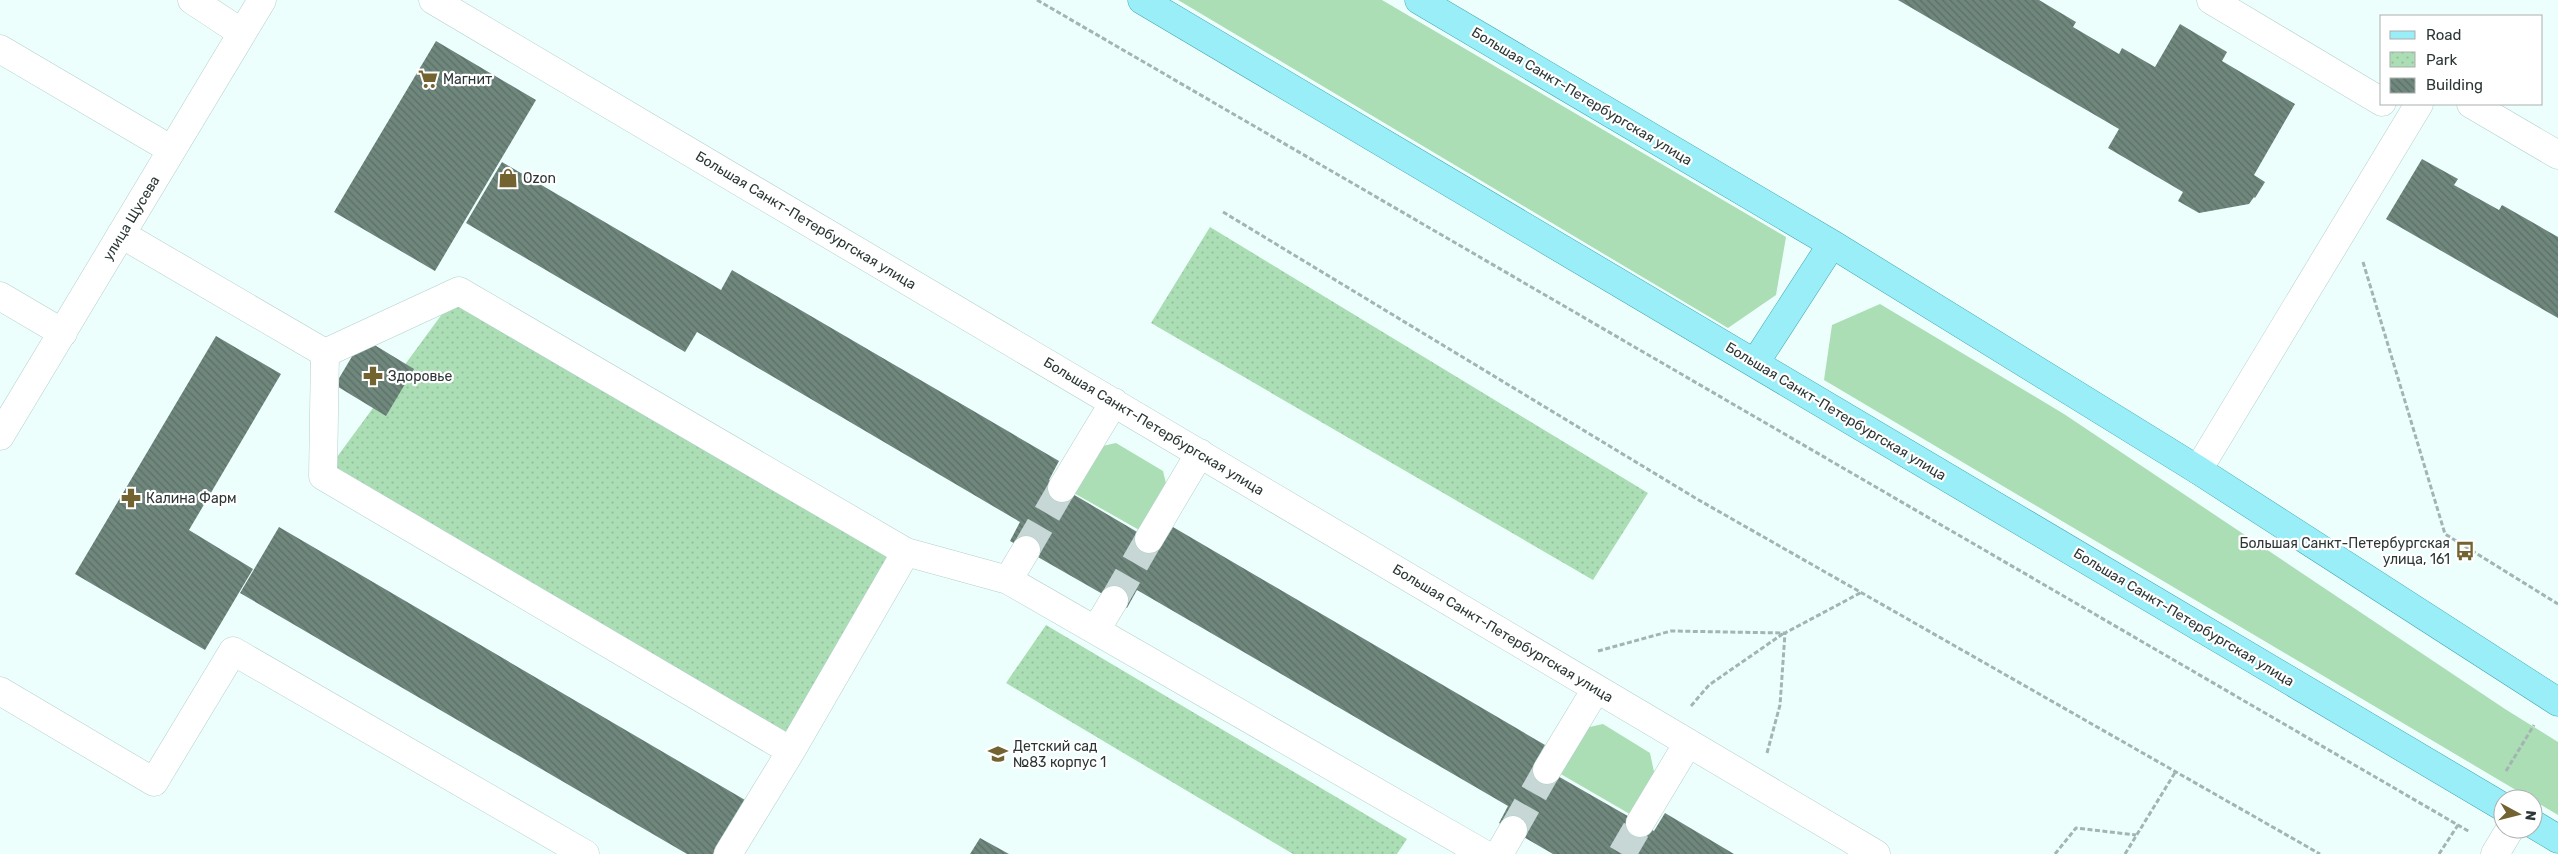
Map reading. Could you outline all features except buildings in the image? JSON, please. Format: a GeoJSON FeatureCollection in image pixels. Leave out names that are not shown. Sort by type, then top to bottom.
{"type":"FeatureCollection","features":[{"type":"Feature","properties":{"kind":"main road","name":"Большая Санкт-Петербургская улица"},"geometry":{"type":"LineString","coordinates":[[1142,0],[2493,801]]}},
{"type":"Feature","properties":{"kind":"main road","name":"Большая Санкт-Петербургская улица"},"geometry":{"type":"LineString","coordinates":[[1419,0],[1832,244],[2198,470],[2554,700]]}},
{"type":"Feature","properties":{"kind":"main road"},"geometry":{"type":"LineString","coordinates":[[1754,363],[1832,244]]}},
{"type":"Feature","properties":{"kind":"main road"},"geometry":{"type":"LineString","coordinates":[[2543,830],[2558,839]]}},
{"type":"Feature","properties":{"kind":"street"},"geometry":{"type":"LineString","coordinates":[[192,0],[242,33]]}},
{"type":"Feature","properties":{"kind":"street","name":"улица Щусева"},"geometry":{"type":"LineString","coordinates":[[0,436],[262,0]]}},
{"type":"Feature","properties":{"kind":"street","name":"Большая Санкт-Петербургская улица"},"geometry":{"type":"LineString","coordinates":[[433,0],[1876,854]]}},
{"type":"Feature","properties":{"kind":"street"},"geometry":{"type":"LineString","coordinates":[[2211,0],[2380,101]]}},
{"type":"Feature","properties":{"kind":"street"},"geometry":{"type":"LineString","coordinates":[[0,49],[172,150]]}},
{"type":"Feature","properties":{"kind":"street"},"geometry":{"type":"LineString","coordinates":[[2198,470],[2415,112],[2390,105]]}},
{"type":"Feature","properties":{"kind":"street"},"geometry":{"type":"LineString","coordinates":[[2473,105],[2558,155]]}},
{"type":"Feature","properties":{"kind":"street"},"geometry":{"type":"LineString","coordinates":[[121,234],[325,353]]}},
{"type":"Feature","properties":{"kind":"street"},"geometry":{"type":"LineString","coordinates":[[325,353],[459,291],[906,552],[1008,580],[1484,854]]}},
{"type":"Feature","properties":{"kind":"street"},"geometry":{"type":"LineString","coordinates":[[0,296],[63,333]]}},
{"type":"Feature","properties":{"kind":"street"},"geometry":{"type":"LineString","coordinates":[[325,353],[324,476],[791,751]]}},
{"type":"Feature","properties":{"kind":"street"},"geometry":{"type":"LineString","coordinates":[[1062,488],[1114,402]]}},
{"type":"Feature","properties":{"kind":"street"},"geometry":{"type":"LineString","coordinates":[[1150,540],[1200,453]]}},
{"type":"Feature","properties":{"kind":"street"},"geometry":{"type":"LineString","coordinates":[[1008,580],[1026,550]]}},
{"type":"Feature","properties":{"kind":"street"},"geometry":{"type":"LineString","coordinates":[[728,854],[791,751],[906,552]]}},
{"type":"Feature","properties":{"kind":"street"},"geometry":{"type":"LineString","coordinates":[[1096,630],[1114,600]]}},
{"type":"Feature","properties":{"kind":"street"},"geometry":{"type":"LineString","coordinates":[[0,691],[154,782],[233,650],[585,854]]}},
{"type":"Feature","properties":{"kind":"street"},"geometry":{"type":"LineString","coordinates":[[1547,770],[1596,689]]}},
{"type":"Feature","properties":{"kind":"street"},"geometry":{"type":"LineString","coordinates":[[1640,823],[1679,738]]}},
{"type":"Feature","properties":{"kind":"street"},"geometry":{"type":"LineString","coordinates":[[1499,854],[1513,830]]}},
{"type":"Feature","properties":{"kind":"path"},"geometry":{"type":"LineString","coordinates":[[1037,0],[2458,825],[2502,844]]}},
{"type":"Feature","properties":{"kind":"path"},"geometry":{"type":"LineString","coordinates":[[1223,212],[1697,499],[2320,854]]}},
{"type":"Feature","properties":{"kind":"path"},"geometry":{"type":"LineString","coordinates":[[2349,218],[2445,534],[2558,604]]}},
{"type":"Feature","properties":{"kind":"path"},"geometry":{"type":"LineString","coordinates":[[1679,738],[1709,685],[1784,633],[1862,592]]}},
{"type":"Feature","properties":{"kind":"path"},"geometry":{"type":"LineString","coordinates":[[1552,663],[1672,631],[1784,633]]}},
{"type":"Feature","properties":{"kind":"path"},"geometry":{"type":"LineString","coordinates":[[1758,784],[1780,705],[1784,633]]}},
{"type":"Feature","properties":{"kind":"path"},"geometry":{"type":"LineString","coordinates":[[2504,789],[2554,700]]}},
{"type":"Feature","properties":{"kind":"path"},"geometry":{"type":"LineString","coordinates":[[2125,854],[2176,771]]}},
{"type":"Feature","properties":{"kind":"path"},"geometry":{"type":"LineString","coordinates":[[2439,854],[2458,825],[2493,805]]}},
{"type":"Feature","properties":{"kind":"path"},"geometry":{"type":"LineString","coordinates":[[2055,854],[2076,828],[2136,835]]}},
{"type":"Feature","properties":{"kind":"green space"},"geometry":{"type":"Polygon","coordinates":[[[1178,0],[1382,0],[1786,237],[1776,295],[1728,328],[1178,0]]]}},
{"type":"Feature","properties":{"kind":"green space"},"geometry":{"type":"Polygon","coordinates":[[[1210,227],[1648,493],[1593,580],[1151,323],[1210,227]]]}},
{"type":"Feature","properties":{"kind":"green space"},"geometry":{"type":"Polygon","coordinates":[[[459,291],[906,552],[791,751],[323,476],[459,291]]]}},
{"type":"Feature","properties":{"kind":"green space"},"geometry":{"type":"Polygon","coordinates":[[[1880,304],[2064,414],[2505,709],[2558,742],[2558,815],[2543,806],[2543,789],[2514,789],[1824,380],[1832,325],[1880,304]]]}},
{"type":"Feature","properties":{"kind":"green space"},"geometry":{"type":"Polygon","coordinates":[[[1116,443],[1163,471],[1170,500],[1148,535],[1065,488],[1089,449],[1116,443]]]}},
{"type":"Feature","properties":{"kind":"green space"},"geometry":{"type":"Polygon","coordinates":[[[1046,625],[1407,839],[1397,854],[1293,854],[1006,683],[1046,625]]]}},
{"type":"Feature","properties":{"kind":"green space"},"geometry":{"type":"Polygon","coordinates":[[[1603,724],[1650,753],[1656,781],[1635,817],[1552,769],[1576,730],[1603,724]]]}},
{"type":"Feature","properties":{"kind":"tunnel"},"geometry":{"type":"LineString","coordinates":[[1026,550],[1062,488]]}},
{"type":"Feature","properties":{"kind":"tunnel"},"geometry":{"type":"LineString","coordinates":[[1114,600],[1149,539]]}},
{"type":"Feature","properties":{"kind":"tunnel"},"geometry":{"type":"LineString","coordinates":[[1513,830],[1547,770]]}},
{"type":"Feature","properties":{"kind":"tunnel"},"geometry":{"type":"LineString","coordinates":[[1622,854],[1640,823]]}},
{"type":"Feature","properties":{"kind":"place","name":"Магнит"},"geometry":{"type":"Point","coordinates":[428,79]}},
{"type":"Feature","properties":{"kind":"place","name":"Ozon"},"geometry":{"type":"Point","coordinates":[508,178]}},
{"type":"Feature","properties":{"kind":"place","name":"Здоровье"},"geometry":{"type":"Point","coordinates":[373,376]}},
{"type":"Feature","properties":{"kind":"place","name":"Калина Фарм"},"geometry":{"type":"Point","coordinates":[131,498]}},
{"type":"Feature","properties":{"kind":"place","name":"Большая Санкт-Петербургская улица, 161"},"geometry":{"type":"Point","coordinates":[2465,551]}},
{"type":"Feature","properties":{"kind":"place","name":"Детский сад №83 корпус 1"},"geometry":{"type":"Point","coordinates":[998,754]}}]}
